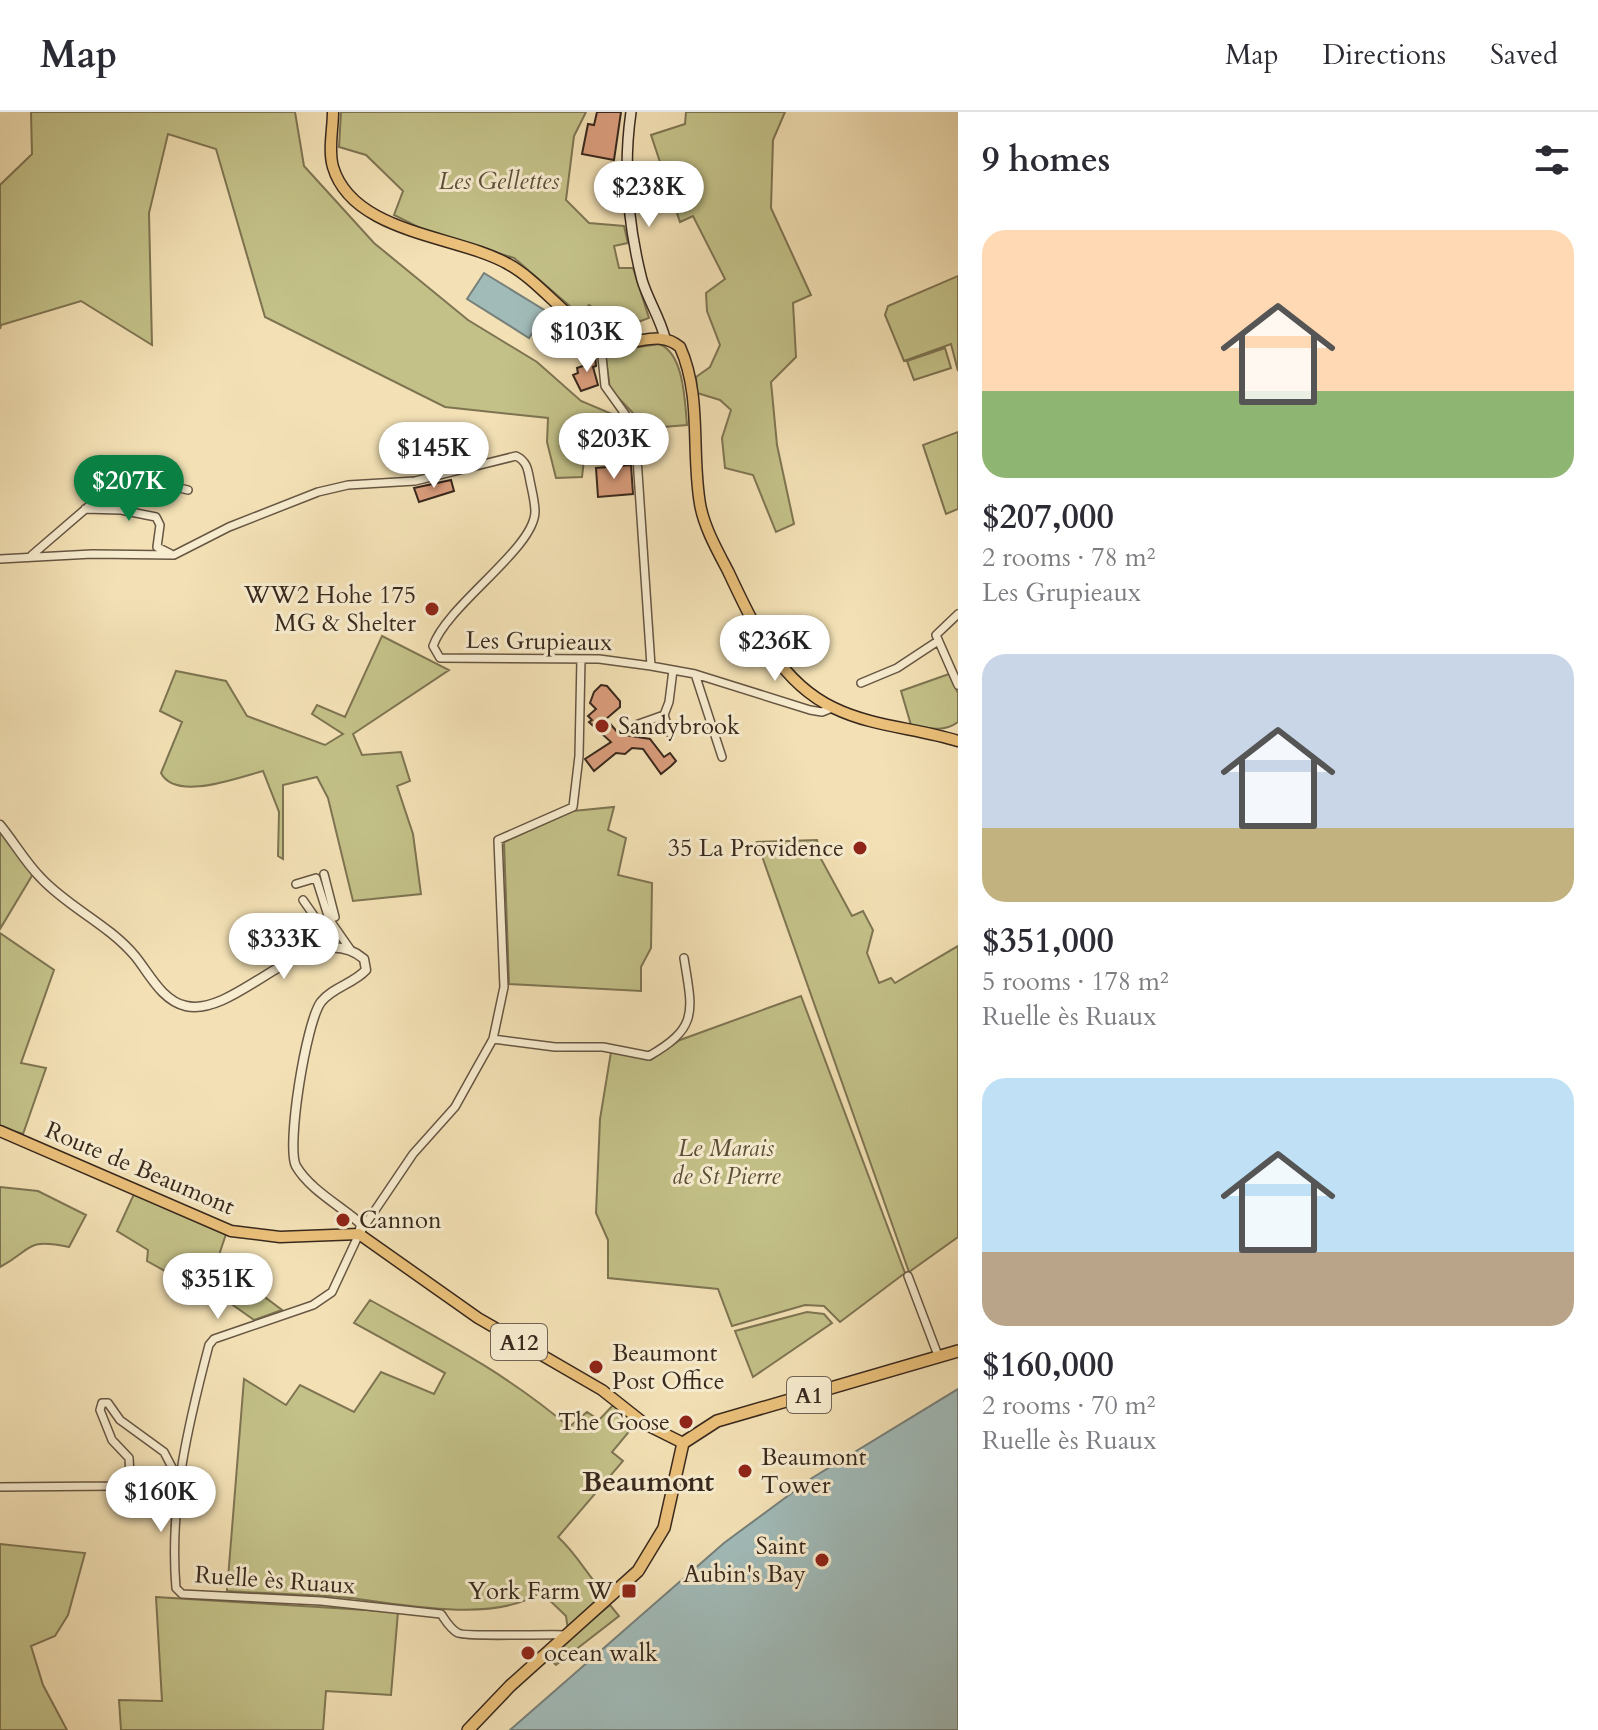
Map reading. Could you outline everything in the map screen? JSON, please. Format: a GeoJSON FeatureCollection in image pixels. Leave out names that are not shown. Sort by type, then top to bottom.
{"type":"FeatureCollection","features":[{"type":"Feature","properties":{"kind":"highway","name":"A1"},"geometry":{"type":"LineString","coordinates":[[683,1443],[717,1421],[958,1351]]}},
{"type":"Feature","properties":{"kind":"highway"},"geometry":{"type":"LineString","coordinates":[[468,1730],[510,1686],[638,1571],[664,1528],[683,1443]]}},
{"type":"Feature","properties":{"kind":"main road"},"geometry":{"type":"LineString","coordinates":[[333,112],[332,165],[347,193],[382,217],[415,232],[506,262],[612,342],[665,338],[680,347],[691,381],[700,505],[711,538],[762,641],[800,685],[832,708],[886,726],[955,737]]}},
{"type":"Feature","properties":{"kind":"main road"},"geometry":{"type":"LineString","coordinates":[[631,112],[626,151],[633,234],[643,281],[665,338]]}},
{"type":"Feature","properties":{"kind":"main road","name":"Route de Beaumont"},"geometry":{"type":"LineString","coordinates":[[0,1131],[231,1231],[280,1237],[359,1234]]}},
{"type":"Feature","properties":{"kind":"main road","name":"A12"},"geometry":{"type":"LineString","coordinates":[[359,1234],[478,1318],[602,1390],[645,1424],[683,1443]]}},
{"type":"Feature","properties":{"kind":"street"},"geometry":{"type":"LineString","coordinates":[[604,338],[602,369],[605,386],[635,428],[651,666]]}},
{"type":"Feature","properties":{"kind":"street","name":"Les Grupieaux"},"geometry":{"type":"LineString","coordinates":[[0,559],[32,555],[174,555],[229,527],[318,492],[348,485],[415,481],[516,456],[524,460],[528,468],[535,512],[532,522],[495,571],[446,622],[436,638],[435,653],[448,660],[581,659],[651,666],[695,674],[810,710],[822,712],[832,708]]}},
{"type":"Feature","properties":{"kind":"street"},"geometry":{"type":"LineString","coordinates":[[32,555],[125,475],[188,490]]}},
{"type":"Feature","properties":{"kind":"street"},"geometry":{"type":"LineString","coordinates":[[121,510],[137,478]]}},
{"type":"Feature","properties":{"kind":"street"},"geometry":{"type":"LineString","coordinates":[[85,509],[121,510],[156,517],[160,525],[157,547],[174,555]]}},
{"type":"Feature","properties":{"kind":"street"},"geometry":{"type":"LineString","coordinates":[[958,614],[938,632],[938,641],[958,685]]}},
{"type":"Feature","properties":{"kind":"street"},"geometry":{"type":"LineString","coordinates":[[861,683],[897,668],[938,641]]}},
{"type":"Feature","properties":{"kind":"street"},"geometry":{"type":"LineString","coordinates":[[359,1234],[413,1154],[455,1107],[493,1039],[504,987],[498,840],[573,807],[579,756],[581,659]]}},
{"type":"Feature","properties":{"kind":"street"},"geometry":{"type":"LineString","coordinates":[[670,733],[664,715],[673,670]]}},
{"type":"Feature","properties":{"kind":"street"},"geometry":{"type":"LineString","coordinates":[[695,674],[722,757]]}},
{"type":"Feature","properties":{"kind":"street"},"geometry":{"type":"LineString","coordinates":[[633,726],[664,715]]}},
{"type":"Feature","properties":{"kind":"street"},"geometry":{"type":"LineString","coordinates":[[0,825],[39,876],[111,931],[154,982],[180,1004],[202,1008],[216,1004],[292,960],[324,949],[350,949]]}},
{"type":"Feature","properties":{"kind":"street"},"geometry":{"type":"LineString","coordinates":[[303,900],[317,920],[335,917],[324,874]]}},
{"type":"Feature","properties":{"kind":"street"},"geometry":{"type":"LineString","coordinates":[[296,884],[316,878],[329,919],[350,949],[364,959],[366,970],[329,993],[315,1012],[301,1063],[293,1151],[298,1168],[308,1180],[361,1224],[359,1234]]}},
{"type":"Feature","properties":{"kind":"street"},"geometry":{"type":"LineString","coordinates":[[493,1039],[555,1047],[603,1047],[649,1056],[668,1045],[684,1029],[692,1010],[684,958]]}},
{"type":"Feature","properties":{"kind":"street","name":"Ruelle ès Ruaux"},"geometry":{"type":"LineString","coordinates":[[359,1234],[337,1285],[319,1301],[214,1339],[209,1345],[178,1479],[176,1588],[182,1594],[321,1601],[441,1614],[454,1632],[467,1637],[525,1632],[568,1635]]}},
{"type":"Feature","properties":{"kind":"street"},"geometry":{"type":"LineString","coordinates":[[908,1276],[939,1358]]}},
{"type":"Feature","properties":{"kind":"street"},"geometry":{"type":"LineString","coordinates":[[0,1487],[114,1486],[124,1482],[130,1476],[129,1458],[112,1440],[100,1410],[102,1403],[108,1403],[120,1420],[164,1452],[178,1479]]}},
{"type":"Feature","properties":{"kind":"green space"},"geometry":{"type":"Polygon","coordinates":[[[31,112],[295,112],[304,166],[374,243],[468,320],[537,362],[581,401],[612,414],[587,435],[582,477],[556,478],[547,442],[548,418],[445,407],[265,317],[216,149],[168,134],[149,213],[152,345],[81,301],[1,325],[0,329],[0,185],[32,154],[31,112]]]}},
{"type":"Feature","properties":{"kind":"green space","name":"Les Gellettes"},"geometry":{"type":"Polygon","coordinates":[[[341,112],[586,112],[574,136],[566,200],[589,223],[624,226],[628,243],[614,246],[619,268],[633,268],[649,318],[630,325],[629,336],[614,337],[601,330],[609,318],[589,305],[579,314],[514,258],[426,231],[394,215],[403,191],[366,155],[339,147],[341,112]]]}},
{"type":"Feature","properties":{"kind":"green space"},"geometry":{"type":"Polygon","coordinates":[[[686,112],[785,112],[773,140],[771,208],[811,295],[793,303],[796,357],[771,382],[777,445],[794,524],[776,532],[753,475],[725,468],[722,438],[731,410],[720,400],[697,393],[696,377],[710,367],[720,345],[707,311],[706,293],[725,279],[693,216],[680,222],[651,135],[685,124],[686,112]]]}},
{"type":"Feature","properties":{"kind":"green space"},"geometry":{"type":"Polygon","coordinates":[[[958,276],[958,371],[951,344],[904,361],[885,315],[888,306],[958,276]]]}},
{"type":"Feature","properties":{"kind":"green space"},"geometry":{"type":"Polygon","coordinates":[[[659,344],[674,357],[678,368],[687,425],[639,429],[633,413],[610,389],[605,352],[659,344]]]}},
{"type":"Feature","properties":{"kind":"green space"},"geometry":{"type":"Polygon","coordinates":[[[945,348],[951,368],[914,380],[907,361],[945,348]]]}},
{"type":"Feature","properties":{"kind":"green space"},"geometry":{"type":"Polygon","coordinates":[[[958,432],[958,509],[946,514],[923,445],[958,432]]]}},
{"type":"Feature","properties":{"kind":"green space"},"geometry":{"type":"Polygon","coordinates":[[[382,636],[449,670],[353,734],[362,755],[401,752],[410,781],[397,786],[413,834],[421,894],[353,901],[328,798],[317,777],[283,785],[283,859],[278,856],[279,812],[263,771],[194,787],[169,781],[161,773],[182,722],[160,711],[176,671],[226,681],[247,716],[325,745],[343,734],[312,714],[317,705],[345,717],[382,636]]]}},
{"type":"Feature","properties":{"kind":"green space"},"geometry":{"type":"Polygon","coordinates":[[[949,674],[958,693],[958,722],[941,729],[911,725],[901,691],[949,674]]]}},
{"type":"Feature","properties":{"kind":"green space"},"geometry":{"type":"Polygon","coordinates":[[[614,807],[608,830],[626,838],[618,875],[652,883],[651,948],[641,967],[641,991],[509,984],[504,842],[573,811],[614,807]]]}},
{"type":"Feature","properties":{"kind":"green space"},"geometry":{"type":"Polygon","coordinates":[[[0,829],[33,874],[0,929],[0,829]]]}},
{"type":"Feature","properties":{"kind":"green space"},"geometry":{"type":"Polygon","coordinates":[[[817,840],[821,859],[852,916],[863,911],[873,930],[867,953],[879,983],[891,978],[895,983],[958,946],[958,1237],[909,1272],[757,842],[817,840]]]}},
{"type":"Feature","properties":{"kind":"green space"},"geometry":{"type":"Polygon","coordinates":[[[0,933],[54,970],[21,1063],[46,1068],[23,1134],[0,1127],[0,933]]]}},
{"type":"Feature","properties":{"kind":"green space","name":"Le Marais de St Pierre"},"geometry":{"type":"Polygon","coordinates":[[[801,996],[905,1273],[840,1322],[824,1306],[805,1305],[732,1326],[718,1289],[608,1278],[608,1240],[596,1213],[600,1119],[611,1052],[651,1060],[680,1040],[801,996]]]}},
{"type":"Feature","properties":{"kind":"green space"},"geometry":{"type":"Polygon","coordinates":[[[0,1187],[38,1191],[86,1215],[69,1247],[36,1245],[0,1267],[0,1187]]]}},
{"type":"Feature","properties":{"kind":"green space"},"geometry":{"type":"Polygon","coordinates":[[[134,1194],[226,1234],[214,1270],[242,1280],[282,1310],[254,1320],[220,1296],[217,1300],[147,1261],[148,1250],[117,1231],[134,1194]]]}},
{"type":"Feature","properties":{"kind":"green space"},"geometry":{"type":"Polygon","coordinates":[[[370,1300],[498,1374],[569,1427],[587,1412],[599,1420],[614,1404],[637,1422],[612,1452],[623,1461],[558,1537],[607,1596],[568,1630],[566,1616],[541,1592],[522,1602],[474,1610],[227,1591],[244,1379],[286,1405],[300,1385],[354,1412],[381,1372],[434,1394],[445,1373],[354,1323],[370,1300]]]}},
{"type":"Feature","properties":{"kind":"green space"},"geometry":{"type":"Polygon","coordinates":[[[807,1312],[824,1314],[832,1323],[753,1377],[735,1331],[807,1312]]]}},
{"type":"Feature","properties":{"kind":"green space"},"geometry":{"type":"Polygon","coordinates":[[[0,1544],[85,1553],[68,1615],[55,1636],[31,1646],[43,1685],[67,1730],[0,1730],[0,1544]]]}},
{"type":"Feature","properties":{"kind":"green space"},"geometry":{"type":"Polygon","coordinates":[[[156,1597],[398,1612],[391,1695],[326,1691],[323,1730],[121,1730],[119,1700],[162,1701],[156,1597]]]}},
{"type":"Feature","properties":{"kind":"green space"},"geometry":{"type":"Polygon","coordinates":[[[610,1605],[619,1616],[556,1665],[547,1656],[610,1605]]]}},
{"type":"Feature","properties":{"kind":"water"},"geometry":{"type":"Polygon","coordinates":[[[484,273],[546,311],[529,338],[467,299],[484,273]]]}},
{"type":"Feature","properties":{"kind":"water","name":"Saint Aubin's Bay"},"geometry":{"type":"Polygon","coordinates":[[[958,1389],[958,1730],[510,1730],[724,1543],[812,1478],[958,1389]]]}},
{"type":"Feature","properties":{"kind":"building"},"geometry":{"type":"Polygon","coordinates":[[[597,112],[621,112],[614,160],[582,154],[588,124],[594,125],[597,112]]]}},
{"type":"Feature","properties":{"kind":"building"},"geometry":{"type":"Polygon","coordinates":[[[595,353],[596,366],[593,367],[598,385],[581,391],[573,375],[578,373],[577,368],[589,364],[587,355],[595,353]]]}},
{"type":"Feature","properties":{"kind":"building"},"geometry":{"type":"Polygon","coordinates":[[[631,465],[633,494],[598,497],[596,468],[631,465]]]}},
{"type":"Feature","properties":{"kind":"building"},"geometry":{"type":"Polygon","coordinates":[[[451,480],[454,491],[419,502],[414,488],[451,480]]]}},
{"type":"Feature","properties":{"kind":"building","name":"Sandybrook"},"geometry":{"type":"Polygon","coordinates":[[[601,685],[607,686],[620,701],[620,707],[606,719],[619,734],[650,739],[664,757],[670,753],[676,761],[661,774],[643,749],[632,748],[625,754],[616,753],[594,771],[585,759],[611,742],[589,722],[592,720],[588,716],[596,709],[590,703],[601,685]]]}},
{"type":"Feature","properties":{"kind":"place","name":"WW2 Hohe 175 MG & Shelter"},"geometry":{"type":"Point","coordinates":[432,609]}},
{"type":"Feature","properties":{"kind":"place","name":"Sandybrook"},"geometry":{"type":"Point","coordinates":[602,726]}},
{"type":"Feature","properties":{"kind":"place","name":"35 La Providence"},"geometry":{"type":"Point","coordinates":[860,848]}},
{"type":"Feature","properties":{"kind":"place","name":"Cannon"},"geometry":{"type":"Point","coordinates":[343,1220]}},
{"type":"Feature","properties":{"kind":"place","name":"Beaumont Post Office"},"geometry":{"type":"Point","coordinates":[596,1367]}},
{"type":"Feature","properties":{"kind":"place","name":"The Goose"},"geometry":{"type":"Point","coordinates":[686,1422]}},
{"type":"Feature","properties":{"kind":"place","name":"Beaumont Tower"},"geometry":{"type":"Point","coordinates":[745,1471]}},
{"type":"Feature","properties":{"kind":"place","name":"Saint Aubin's Bay"},"geometry":{"type":"Point","coordinates":[822,1560]}},
{"type":"Feature","properties":{"kind":"place","name":"York Farm W"},"geometry":{"type":"Point","coordinates":[629,1591]}},
{"type":"Feature","properties":{"kind":"place","name":"ocean walk"},"geometry":{"type":"Point","coordinates":[528,1653]}},
{"type":"Feature","properties":{"kind":"district","name":"Beaumont"},"geometry":{"type":"Point","coordinates":[648,1481]}}]}
